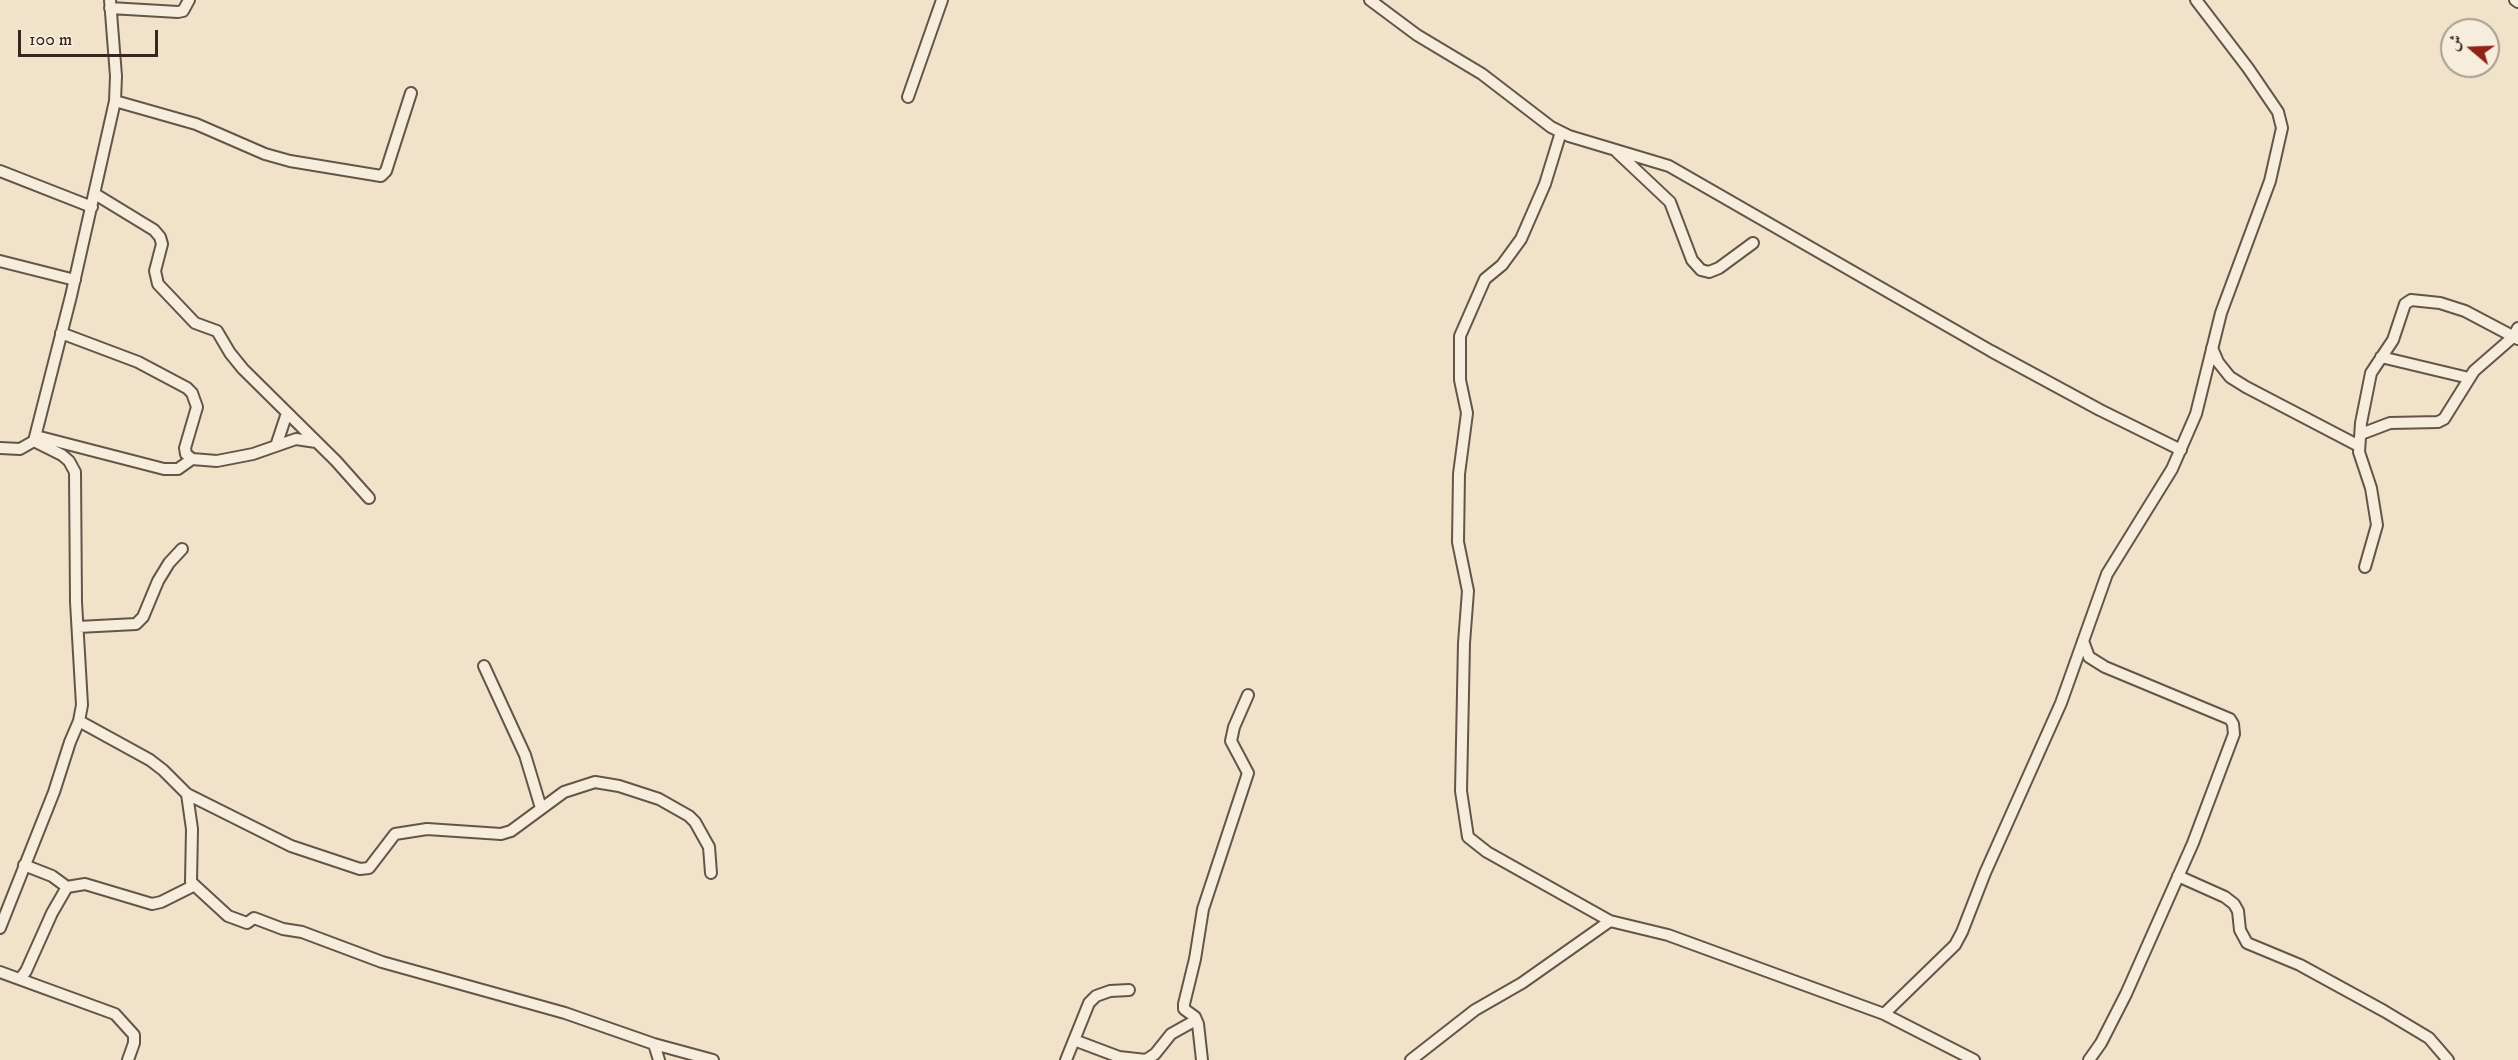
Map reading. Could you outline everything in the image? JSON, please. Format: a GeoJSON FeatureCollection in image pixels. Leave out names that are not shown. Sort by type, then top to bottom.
{"type":"FeatureCollection","features":[{"type":"Feature","properties":{"kind":"street"},"geometry":{"type":"LineString","coordinates":[[0,448],[20,449],[35,438],[75,280],[115,101],[116,76],[110,4],[178,12],[183,11],[189,0]]}},
{"type":"Feature","properties":{"kind":"street"},"geometry":{"type":"LineString","coordinates":[[908,98],[942,0]]}},
{"type":"Feature","properties":{"kind":"street"},"geometry":{"type":"LineString","coordinates":[[1370,0],[1417,35],[1482,74],[1530,112],[1561,132],[1669,166],[2001,356],[2100,410],[2181,450]]}},
{"type":"Feature","properties":{"kind":"street"},"geometry":{"type":"LineString","coordinates":[[1884,1014],[1955,945],[1962,932],[1985,873],[2061,703],[2107,574],[2172,469],[2196,414],[2221,313],[2270,181],[2282,128],[2278,112],[2196,0]]}},
{"type":"Feature","properties":{"kind":"street"},"geometry":{"type":"LineString","coordinates":[[115,101],[196,124],[265,154],[290,161],[381,176],[386,171],[411,93]]}},
{"type":"Feature","properties":{"kind":"street"},"geometry":{"type":"LineString","coordinates":[[1561,132],[1545,184],[1521,239],[1502,265],[1485,279],[1460,336],[1460,380],[1467,413],[1459,474],[1458,542],[1468,591],[1464,643],[1461,791],[1468,837],[1474,843],[1610,921],[1679,938],[1884,1014],[1974,1060]]}},
{"type":"Feature","properties":{"kind":"street"},"geometry":{"type":"LineString","coordinates":[[1615,150],[1670,202],[1692,260],[1701,270],[1709,272],[1719,268],[1753,243]]}},
{"type":"Feature","properties":{"kind":"street"},"geometry":{"type":"LineString","coordinates":[[0,171],[92,207]]}},
{"type":"Feature","properties":{"kind":"street"},"geometry":{"type":"LineString","coordinates":[[95,194],[154,230],[162,244],[155,271],[158,284],[195,323],[217,331],[230,354],[318,442],[369,498]]}},
{"type":"Feature","properties":{"kind":"street"},"geometry":{"type":"LineString","coordinates":[[0,261],[75,280]]}},
{"type":"Feature","properties":{"kind":"street"},"geometry":{"type":"LineString","coordinates":[[2361,434],[2390,423],[2438,422],[2444,419],[2469,378],[2516,335],[2448,305],[2411,300],[2405,304],[2393,340],[2371,373],[2361,423],[2359,446],[2371,488],[2377,525],[2365,567]]}},
{"type":"Feature","properties":{"kind":"street"},"geometry":{"type":"LineString","coordinates":[[61,333],[138,362],[187,388],[192,393],[197,407],[185,448],[186,454],[192,459],[203,462],[217,461],[253,454],[296,439],[318,442]]}},
{"type":"Feature","properties":{"kind":"street"},"geometry":{"type":"LineString","coordinates":[[2212,348],[2218,362],[2230,377],[2359,446]]}},
{"type":"Feature","properties":{"kind":"street"},"geometry":{"type":"LineString","coordinates":[[2381,357],[2469,378]]}},
{"type":"Feature","properties":{"kind":"street"},"geometry":{"type":"LineString","coordinates":[[276,446],[287,413]]}},
{"type":"Feature","properties":{"kind":"street"},"geometry":{"type":"LineString","coordinates":[[35,438],[164,469],[178,469],[192,459]]}},
{"type":"Feature","properties":{"kind":"street"},"geometry":{"type":"LineString","coordinates":[[0,928],[48,810],[79,721],[82,690],[78,627],[75,472],[69,461],[62,455],[35,438]]}},
{"type":"Feature","properties":{"kind":"street"},"geometry":{"type":"LineString","coordinates":[[78,627],[136,624],[143,617],[158,581],[169,563],[182,549]]}},
{"type":"Feature","properties":{"kind":"street"},"geometry":{"type":"LineString","coordinates":[[2083,641],[2089,657],[2105,667],[2230,719],[2234,734],[2178,876],[2126,994],[2101,1043],[2089,1060]]}},
{"type":"Feature","properties":{"kind":"street"},"geometry":{"type":"LineString","coordinates":[[484,666],[525,755],[541,808]]}},
{"type":"Feature","properties":{"kind":"street"},"geometry":{"type":"LineString","coordinates":[[1202,1060],[1196,1020],[1184,1010],[1184,1004],[1195,959],[1203,909],[1248,774],[1231,741],[1234,727],[1248,695]]}},
{"type":"Feature","properties":{"kind":"street"},"geometry":{"type":"LineString","coordinates":[[79,721],[150,760],[187,794],[291,846],[360,869],[369,868],[395,834],[427,829],[501,834],[511,831],[564,792],[595,782],[619,786],[659,799],[683,811],[695,822],[709,847],[711,873]]}},
{"type":"Feature","properties":{"kind":"street"},"geometry":{"type":"LineString","coordinates":[[187,794],[192,829],[190,874],[193,886],[228,916],[247,923],[254,918],[302,932],[382,962],[565,1013],[654,1044],[713,1060]]}},
{"type":"Feature","properties":{"kind":"street"},"geometry":{"type":"LineString","coordinates":[[24,865],[52,876],[67,887],[86,884],[152,904],[193,886]]}},
{"type":"Feature","properties":{"kind":"street"},"geometry":{"type":"LineString","coordinates":[[2178,876],[2225,897],[2234,904],[2238,912],[2240,930],[2247,943],[2300,965],[2384,1011],[2429,1038],[2448,1060]]}},
{"type":"Feature","properties":{"kind":"street"},"geometry":{"type":"LineString","coordinates":[[20,979],[67,887]]}},
{"type":"Feature","properties":{"kind":"street"},"geometry":{"type":"LineString","coordinates":[[1411,1060],[1475,1010],[1522,983],[1610,921]]}},
{"type":"Feature","properties":{"kind":"street"},"geometry":{"type":"LineString","coordinates":[[0,972],[115,1014],[134,1035],[134,1043],[128,1060]]}},
{"type":"Feature","properties":{"kind":"street"},"geometry":{"type":"LineString","coordinates":[[1066,1060],[1085,1010],[1096,996],[1110,991],[1129,990]]}},
{"type":"Feature","properties":{"kind":"street"},"geometry":{"type":"LineString","coordinates":[[1074,1040],[1119,1058],[1146,1060],[1155,1054],[1171,1034],[1196,1020]]}},
{"type":"Feature","properties":{"kind":"street"},"geometry":{"type":"LineString","coordinates":[[654,1044],[659,1060]]}}]}
